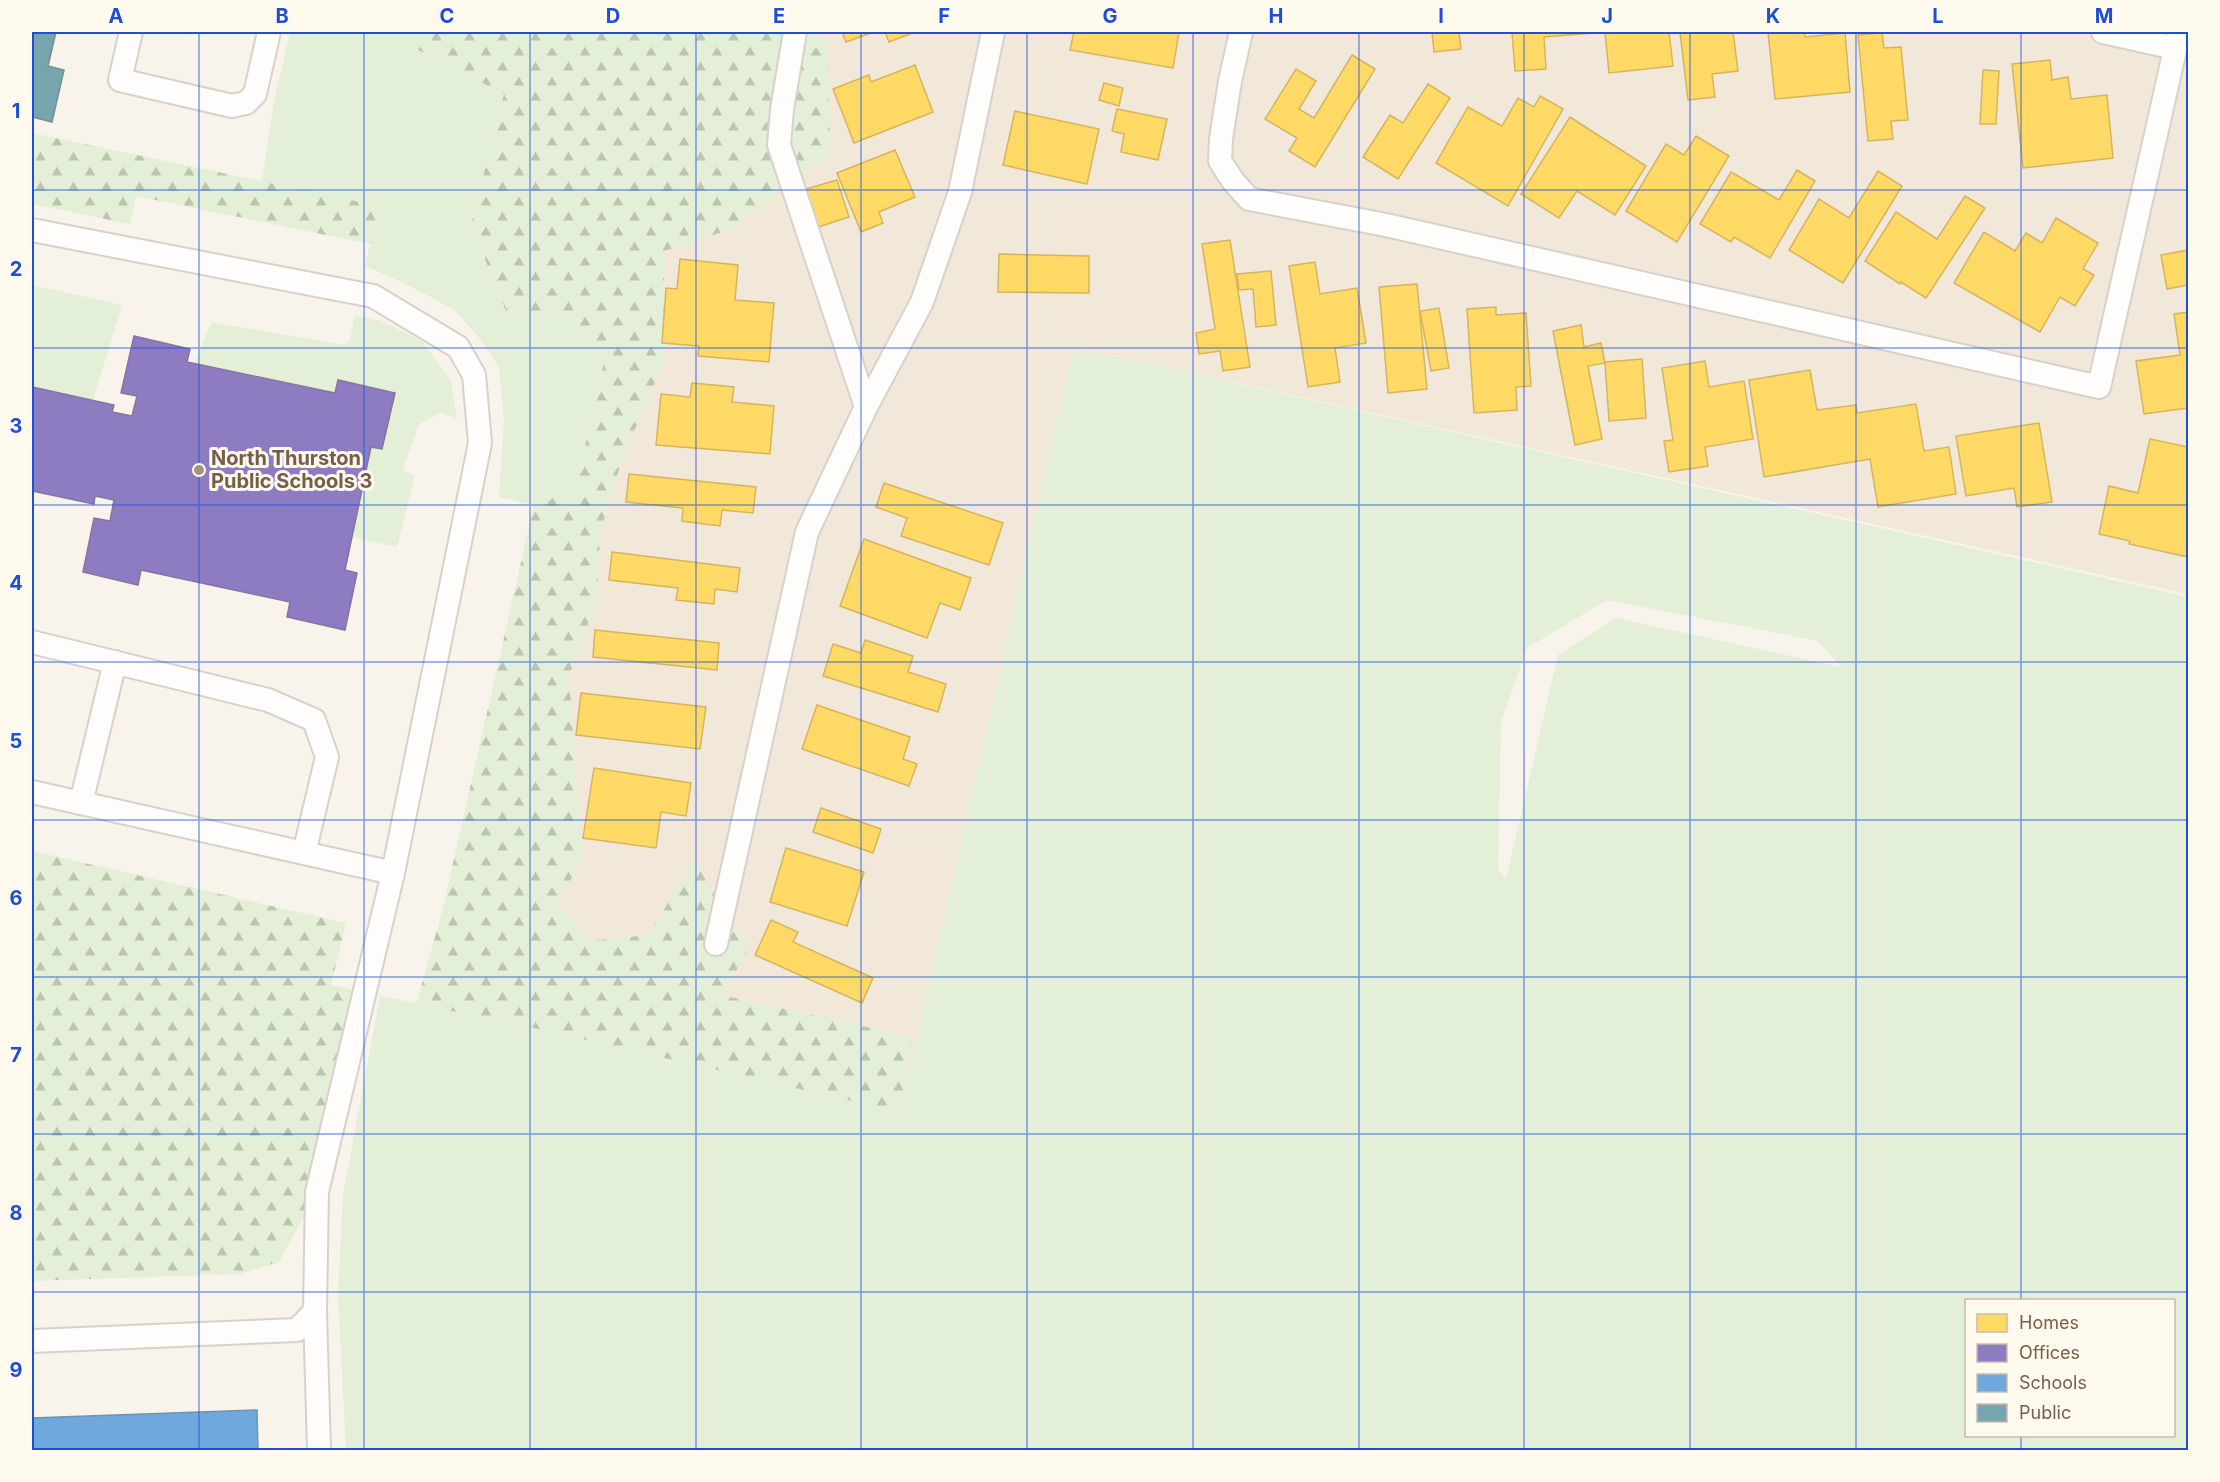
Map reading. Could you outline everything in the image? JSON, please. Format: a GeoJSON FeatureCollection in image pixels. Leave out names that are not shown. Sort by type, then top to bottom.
{"type":"FeatureCollection","features":[{"type":"Feature","properties":{"kind":"lane"},"geometry":{"type":"LineString","coordinates":[[131,32],[120,80],[232,106],[246,103],[255,94],[270,32]]}},
{"type":"Feature","properties":{"kind":"lane"},"geometry":{"type":"LineString","coordinates":[[795,32],[782,109],[779,145],[866,407]]}},
{"type":"Feature","properties":{"kind":"lane"},"geometry":{"type":"LineString","coordinates":[[716,944],[807,532],[866,407],[922,302],[960,192],[993,32]]}},
{"type":"Feature","properties":{"kind":"lane"},"geometry":{"type":"LineString","coordinates":[[1241,32],[1230,81],[1220,161],[1233,182],[1249,199],[1386,225],[2099,387],[2177,40],[2103,32]]}},
{"type":"Feature","properties":{"kind":"lane"},"geometry":{"type":"LineString","coordinates":[[32,230],[374,296],[459,347],[474,375],[480,443],[393,873],[317,1192],[315,1311],[319,1450]]}},
{"type":"Feature","properties":{"kind":"lane"},"geometry":{"type":"LineString","coordinates":[[32,642],[268,700],[314,720],[327,757],[304,853]]}},
{"type":"Feature","properties":{"kind":"lane"},"geometry":{"type":"LineString","coordinates":[[81,803],[115,662]]}},
{"type":"Feature","properties":{"kind":"lane"},"geometry":{"type":"LineString","coordinates":[[32,792],[393,873]]}},
{"type":"Feature","properties":{"kind":"lane"},"geometry":{"type":"LineString","coordinates":[[32,1341],[297,1330],[315,1311]]}},
{"type":"Feature","properties":{"kind":"shaded area"},"geometry":{"type":"Polygon","coordinates":[[[811,32],[2188,32],[2188,594],[1075,347],[900,1112],[486,1017],[569,676],[597,599],[600,533],[622,459],[665,360],[664,251],[732,229],[828,40],[811,32]]]}},
{"type":"Feature","properties":{"kind":"green space"},"geometry":{"type":"Polygon","coordinates":[[[290,32],[413,32],[411,47],[504,94],[471,225],[506,311],[571,317],[605,356],[575,492],[534,505],[499,497],[504,421],[499,367],[477,335],[453,309],[406,284],[365,266],[379,206],[262,182],[273,107],[290,32]]]}},
{"type":"Feature","properties":{"kind":"green space"},"geometry":{"type":"Polygon","coordinates":[[[413,32],[811,32],[828,40],[830,154],[732,229],[664,251],[665,360],[622,459],[600,533],[597,599],[569,676],[582,860],[557,903],[591,941],[649,935],[694,859],[748,951],[721,995],[912,1037],[900,1112],[486,1017],[416,1005],[441,916],[534,505],[575,491],[605,357],[571,317],[506,311],[471,225],[504,94],[410,46],[413,32]]]}},
{"type":"Feature","properties":{"kind":"green space"},"geometry":{"type":"Polygon","coordinates":[[[32,133],[379,206],[370,244],[136,196],[130,224],[32,204],[32,133]]]}},
{"type":"Feature","properties":{"kind":"green space"},"geometry":{"type":"Polygon","coordinates":[[[32,285],[122,305],[93,400],[32,387],[32,285]]]}},
{"type":"Feature","properties":{"kind":"green space"},"geometry":{"type":"Polygon","coordinates":[[[355,315],[382,321],[422,341],[450,379],[457,418],[440,413],[419,424],[403,470],[415,476],[397,547],[352,537],[371,447],[382,449],[395,393],[338,380],[335,393],[194,363],[212,322],[343,345],[350,340],[355,315]]]}},
{"type":"Feature","properties":{"kind":"green space"},"geometry":{"type":"Polygon","coordinates":[[[1074,347],[2188,597],[2188,1450],[346,1450],[338,1296],[343,1195],[380,996],[486,1017],[900,1111],[1074,347]],[[1607,600],[1527,648],[1501,722],[1498,870],[1506,879],[1558,655],[1616,618],[1841,667],[1818,641],[1607,600]]]}},
{"type":"Feature","properties":{"kind":"green space"},"geometry":{"type":"Polygon","coordinates":[[[32,851],[346,923],[331,985],[365,992],[317,1192],[279,1262],[239,1274],[32,1281],[32,851]]]}},
{"type":"Feature","properties":{"kind":"building: Homes"},"geometry":{"type":"Polygon","coordinates":[[[842,32],[874,32],[846,42],[842,32]]]}},
{"type":"Feature","properties":{"kind":"building: Homes"},"geometry":{"type":"Polygon","coordinates":[[[885,32],[915,32],[889,42],[885,32]]]}},
{"type":"Feature","properties":{"kind":"building: Homes"},"geometry":{"type":"Polygon","coordinates":[[[1074,32],[1179,32],[1173,68],[1070,50],[1074,32]]]}},
{"type":"Feature","properties":{"kind":"building: Homes"},"geometry":{"type":"Polygon","coordinates":[[[1432,32],[1459,32],[1461,49],[1434,52],[1432,32]]]}},
{"type":"Feature","properties":{"kind":"building: Homes"},"geometry":{"type":"Polygon","coordinates":[[[1512,32],[1593,33],[1544,37],[1546,69],[1515,71],[1512,32]]]}},
{"type":"Feature","properties":{"kind":"building: Homes"},"geometry":{"type":"Polygon","coordinates":[[[1605,32],[1669,32],[1673,66],[1609,73],[1605,32]]]}},
{"type":"Feature","properties":{"kind":"building: Homes"},"geometry":{"type":"Polygon","coordinates":[[[1680,32],[1733,32],[1738,71],[1712,74],[1715,97],[1688,100],[1680,32]]]}},
{"type":"Feature","properties":{"kind":"building: Homes"},"geometry":{"type":"Polygon","coordinates":[[[1768,32],[1805,32],[1805,37],[1845,33],[1850,92],[1775,99],[1768,32]]]}},
{"type":"Feature","properties":{"kind":"building: Homes"},"geometry":{"type":"Polygon","coordinates":[[[1882,33],[1884,48],[1901,47],[1908,120],[1891,121],[1893,139],[1868,141],[1858,35],[1882,33]]]}},
{"type":"Feature","properties":{"kind":"building: Homes"},"geometry":{"type":"Polygon","coordinates":[[[1352,55],[1375,69],[1315,167],[1289,151],[1297,138],[1265,119],[1296,69],[1316,81],[1299,109],[1314,118],[1352,55]]]}},
{"type":"Feature","properties":{"kind":"building: Homes"},"geometry":{"type":"Polygon","coordinates":[[[2050,60],[2052,80],[2068,77],[2071,99],[2107,95],[2113,158],[2023,168],[2012,64],[2050,60]]]}},
{"type":"Feature","properties":{"kind":"building: Homes"},"geometry":{"type":"Polygon","coordinates":[[[915,65],[933,112],[854,143],[833,89],[869,75],[871,82],[915,65]]]}},
{"type":"Feature","properties":{"kind":"building: Homes"},"geometry":{"type":"Polygon","coordinates":[[[1983,70],[1999,71],[1996,124],[1980,124],[1983,70]]]}},
{"type":"Feature","properties":{"kind":"building: Homes"},"geometry":{"type":"Polygon","coordinates":[[[1104,83],[1123,88],[1119,106],[1099,100],[1104,83]]]}},
{"type":"Feature","properties":{"kind":"building: Homes"},"geometry":{"type":"Polygon","coordinates":[[[1428,84],[1450,98],[1398,179],[1363,157],[1390,115],[1403,123],[1428,84]]]}},
{"type":"Feature","properties":{"kind":"building: Homes"},"geometry":{"type":"Polygon","coordinates":[[[1540,96],[1563,109],[1508,206],[1436,163],[1468,107],[1502,126],[1518,98],[1534,107],[1540,96]]]}},
{"type":"Feature","properties":{"kind":"building: Homes"},"geometry":{"type":"Polygon","coordinates":[[[1117,109],[1167,119],[1158,160],[1121,152],[1124,134],[1112,131],[1117,109]]]}},
{"type":"Feature","properties":{"kind":"building: Homes"},"geometry":{"type":"Polygon","coordinates":[[[1015,111],[1099,129],[1087,184],[1003,165],[1015,111]]]}},
{"type":"Feature","properties":{"kind":"building: Homes"},"geometry":{"type":"Polygon","coordinates":[[[1570,117],[1646,166],[1615,215],[1577,191],[1559,218],[1521,194],[1570,117]]]}},
{"type":"Feature","properties":{"kind":"building: Homes"},"geometry":{"type":"Polygon","coordinates":[[[1696,136],[1729,156],[1677,242],[1626,211],[1666,144],[1684,155],[1696,136]]]}},
{"type":"Feature","properties":{"kind":"building: Homes"},"geometry":{"type":"Polygon","coordinates":[[[895,150],[915,197],[879,212],[883,223],[861,232],[837,173],[895,150]]]}},
{"type":"Feature","properties":{"kind":"building: Homes"},"geometry":{"type":"Polygon","coordinates":[[[1797,170],[1815,181],[1770,258],[1734,237],[1731,242],[1700,224],[1731,172],[1779,200],[1797,170]]]}},
{"type":"Feature","properties":{"kind":"building: Homes"},"geometry":{"type":"Polygon","coordinates":[[[1878,171],[1902,186],[1843,283],[1789,250],[1819,199],[1849,218],[1878,171]]]}},
{"type":"Feature","properties":{"kind":"building: Homes"},"geometry":{"type":"Polygon","coordinates":[[[837,180],[849,217],[815,228],[803,190],[837,180]]]}},
{"type":"Feature","properties":{"kind":"building: Homes"},"geometry":{"type":"Polygon","coordinates":[[[1965,196],[1985,208],[1926,298],[1865,261],[1896,212],[1937,239],[1965,196]]]}},
{"type":"Feature","properties":{"kind":"building: Homes"},"geometry":{"type":"Polygon","coordinates":[[[2056,218],[2098,243],[2083,269],[2094,275],[2075,306],[2060,297],[2040,332],[1954,283],[1984,232],[2015,251],[2026,233],[2042,243],[2056,218]]]}},
{"type":"Feature","properties":{"kind":"building: Homes"},"geometry":{"type":"Polygon","coordinates":[[[1230,240],[1250,367],[1223,371],[1220,351],[1199,354],[1196,333],[1215,329],[1202,244],[1230,240]]]}},
{"type":"Feature","properties":{"kind":"building: Homes"},"geometry":{"type":"Polygon","coordinates":[[[2188,250],[2188,285],[2167,289],[2161,255],[2188,250]]]}},
{"type":"Feature","properties":{"kind":"building: Homes"},"geometry":{"type":"Polygon","coordinates":[[[999,254],[1089,256],[1089,293],[998,292],[999,254]]]}},
{"type":"Feature","properties":{"kind":"building: Homes"},"geometry":{"type":"Polygon","coordinates":[[[680,259],[738,265],[735,300],[774,303],[769,362],[698,356],[699,346],[662,343],[666,288],[677,289],[680,259]]]}},
{"type":"Feature","properties":{"kind":"building: Homes"},"geometry":{"type":"Polygon","coordinates":[[[1315,262],[1320,294],[1357,288],[1366,343],[1335,348],[1340,382],[1308,387],[1289,266],[1315,262]]]}},
{"type":"Feature","properties":{"kind":"building: Homes"},"geometry":{"type":"Polygon","coordinates":[[[1271,271],[1276,325],[1256,327],[1253,289],[1239,290],[1237,274],[1271,271]]]}},
{"type":"Feature","properties":{"kind":"building: Homes"},"geometry":{"type":"Polygon","coordinates":[[[1417,284],[1427,389],[1388,393],[1379,287],[1417,284]]]}},
{"type":"Feature","properties":{"kind":"building: Homes"},"geometry":{"type":"Polygon","coordinates":[[[1496,307],[1496,315],[1526,313],[1531,386],[1516,387],[1517,410],[1474,413],[1467,309],[1496,307]]]}},
{"type":"Feature","properties":{"kind":"building: Homes"},"geometry":{"type":"Polygon","coordinates":[[[1439,308],[1449,368],[1431,371],[1420,311],[1439,308]]]}},
{"type":"Feature","properties":{"kind":"building: Homes"},"geometry":{"type":"Polygon","coordinates":[[[2188,312],[2188,408],[2144,414],[2136,361],[2180,355],[2174,314],[2188,312]]]}},
{"type":"Feature","properties":{"kind":"building: Homes"},"geometry":{"type":"Polygon","coordinates":[[[1581,325],[1584,347],[1601,343],[1605,363],[1588,366],[1602,439],[1575,445],[1553,331],[1581,325]]]}},
{"type":"Feature","properties":{"kind":"building: Homes"},"geometry":{"type":"Polygon","coordinates":[[[1642,359],[1646,418],[1609,421],[1605,362],[1642,359]]]}},
{"type":"Feature","properties":{"kind":"building: Homes"},"geometry":{"type":"Polygon","coordinates":[[[1705,361],[1709,387],[1744,381],[1753,439],[1705,447],[1708,466],[1669,472],[1664,441],[1673,440],[1662,368],[1705,361]]]}},
{"type":"Feature","properties":{"kind":"building: Homes"},"geometry":{"type":"Polygon","coordinates":[[[1810,370],[1817,410],[1856,405],[1857,413],[1916,404],[1924,451],[1949,447],[1956,494],[1878,507],[1870,459],[1764,477],[1749,380],[1810,370]]]}},
{"type":"Feature","properties":{"kind":"building: Homes"},"geometry":{"type":"Polygon","coordinates":[[[692,383],[734,387],[732,402],[774,406],[770,454],[656,445],[661,394],[690,397],[692,383]]]}},
{"type":"Feature","properties":{"kind":"building: Homes"},"geometry":{"type":"Polygon","coordinates":[[[2039,423],[2052,502],[2017,507],[2014,488],[1966,496],[1956,436],[2039,423]]]}},
{"type":"Feature","properties":{"kind":"building: Homes"},"geometry":{"type":"Polygon","coordinates":[[[2150,439],[2188,447],[2188,557],[2129,544],[2130,541],[2099,534],[2109,486],[2138,493],[2150,439]]]}},
{"type":"Feature","properties":{"kind":"building: Homes"},"geometry":{"type":"Polygon","coordinates":[[[629,474],[756,487],[753,513],[722,510],[720,526],[682,521],[683,508],[626,502],[629,474]]]}},
{"type":"Feature","properties":{"kind":"building: Homes"},"geometry":{"type":"Polygon","coordinates":[[[884,483],[1003,523],[989,565],[901,536],[907,518],[876,507],[884,483]]]}},
{"type":"Feature","properties":{"kind":"building: Homes"},"geometry":{"type":"Polygon","coordinates":[[[864,539],[971,578],[960,610],[940,603],[927,638],[840,606],[864,539]]]}},
{"type":"Feature","properties":{"kind":"building: Homes"},"geometry":{"type":"Polygon","coordinates":[[[612,552],[740,568],[737,592],[715,589],[714,604],[676,600],[678,588],[609,580],[612,552]]]}},
{"type":"Feature","properties":{"kind":"building: Homes"},"geometry":{"type":"Polygon","coordinates":[[[595,630],[719,643],[717,670],[593,657],[595,630]]]}},
{"type":"Feature","properties":{"kind":"building: Homes"},"geometry":{"type":"Polygon","coordinates":[[[865,640],[913,656],[908,672],[946,684],[938,712],[823,676],[833,644],[861,653],[865,640]]]}},
{"type":"Feature","properties":{"kind":"building: Homes"},"geometry":{"type":"Polygon","coordinates":[[[581,693],[706,707],[700,749],[576,735],[581,693]]]}},
{"type":"Feature","properties":{"kind":"building: Homes"},"geometry":{"type":"Polygon","coordinates":[[[817,705],[910,737],[903,759],[917,764],[909,786],[802,749],[817,705]]]}},
{"type":"Feature","properties":{"kind":"building: Homes"},"geometry":{"type":"Polygon","coordinates":[[[594,768],[691,783],[686,816],[661,812],[656,848],[583,838],[594,768]]]}},
{"type":"Feature","properties":{"kind":"building: Homes"},"geometry":{"type":"Polygon","coordinates":[[[821,808],[881,829],[873,853],[813,832],[821,808]]]}},
{"type":"Feature","properties":{"kind":"building: Homes"},"geometry":{"type":"Polygon","coordinates":[[[786,848],[864,872],[847,926],[770,902],[786,848]]]}},
{"type":"Feature","properties":{"kind":"building: Homes"},"geometry":{"type":"Polygon","coordinates":[[[771,920],[798,932],[793,942],[873,978],[862,1003],[755,955],[771,920]]]}},
{"type":"Feature","properties":{"kind":"building: Offices","name":"North Thurston Public Schools 3"},"geometry":{"type":"Polygon","coordinates":[[[134,336],[190,349],[187,362],[335,393],[338,380],[395,393],[382,449],[371,447],[345,570],[357,573],[345,630],[287,617],[290,602],[141,570],[138,585],[83,572],[94,518],[110,521],[114,500],[95,496],[94,504],[32,491],[32,387],[114,405],[112,412],[132,416],[137,396],[121,393],[134,336]]]}},
{"type":"Feature","properties":{"kind":"building: Schools"},"geometry":{"type":"Polygon","coordinates":[[[257,1410],[258,1450],[32,1450],[32,1418],[257,1410]]]}},
{"type":"Feature","properties":{"kind":"building: Public"},"geometry":{"type":"Polygon","coordinates":[[[32,32],[56,32],[48,66],[64,70],[52,122],[32,117],[32,32]]]}},
{"type":"Feature","properties":{"kind":"place","name":"North Thurston Public Schools 3"},"geometry":{"type":"Point","coordinates":[199,470]}}]}
